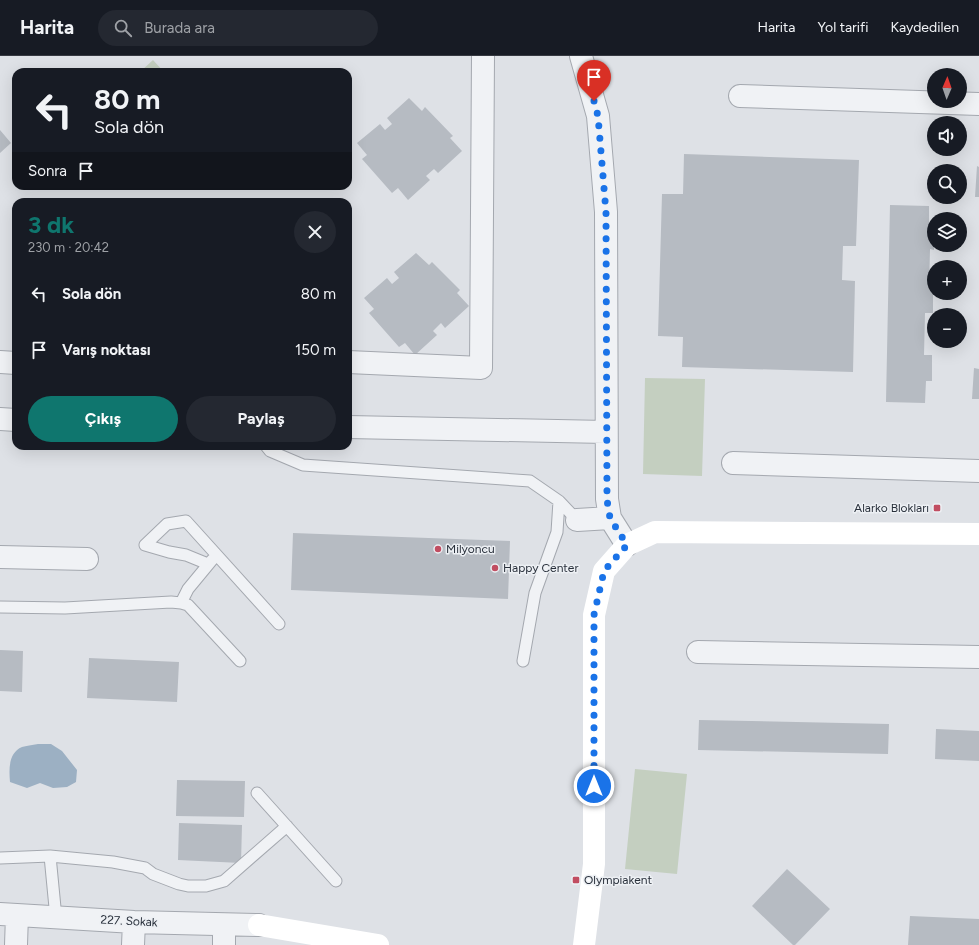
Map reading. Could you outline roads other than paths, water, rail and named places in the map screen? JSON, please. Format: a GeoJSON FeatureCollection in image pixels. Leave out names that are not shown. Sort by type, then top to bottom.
{"type":"FeatureCollection","features":[{"type":"Feature","properties":{"kind":"street"},"geometry":{"type":"LineString","coordinates":[[352,362],[481,368],[483,56]]}},
{"type":"Feature","properties":{"kind":"street"},"geometry":{"type":"LineString","coordinates":[[581,56],[598,116],[606,212],[607,500],[610,518],[627,545]]}},
{"type":"Feature","properties":{"kind":"street"},"geometry":{"type":"LineString","coordinates":[[740,96],[979,104]]}},
{"type":"Feature","properties":{"kind":"street"},"geometry":{"type":"LineString","coordinates":[[0,362],[12,363]]}},
{"type":"Feature","properties":{"kind":"street"},"geometry":{"type":"LineString","coordinates":[[0,419],[12,420]]}},
{"type":"Feature","properties":{"kind":"street"},"geometry":{"type":"LineString","coordinates":[[352,427],[606,432]]}},
{"type":"Feature","properties":{"kind":"street"},"geometry":{"type":"LineString","coordinates":[[733,463],[979,471]]}},
{"type":"Feature","properties":{"kind":"street"},"geometry":{"type":"LineString","coordinates":[[577,520],[610,518]]}},
{"type":"Feature","properties":{"kind":"street"},"geometry":{"type":"LineString","coordinates":[[584,945],[594,864],[594,615],[604,571],[627,545],[655,532],[979,534]]}},
{"type":"Feature","properties":{"kind":"street"},"geometry":{"type":"LineString","coordinates":[[0,557],[87,560]]}},
{"type":"Feature","properties":{"kind":"street"},"geometry":{"type":"LineString","coordinates":[[698,652],[979,657]]}},
{"type":"Feature","properties":{"kind":"street"},"geometry":{"type":"LineString","coordinates":[[8,915],[16,945]]}},
{"type":"Feature","properties":{"kind":"street","name":"227. Sokak"},"geometry":{"type":"LineString","coordinates":[[8,915],[134,922],[224,935],[259,926]]}},
{"type":"Feature","properties":{"kind":"street"},"geometry":{"type":"LineString","coordinates":[[133,945],[134,922]]}},
{"type":"Feature","properties":{"kind":"street"},"geometry":{"type":"LineString","coordinates":[[259,926],[310,945]]}},
{"type":"Feature","properties":{"kind":"street"},"geometry":{"type":"LineString","coordinates":[[259,926],[378,945]]}},
{"type":"Feature","properties":{"kind":"lane"},"geometry":{"type":"LineString","coordinates":[[269,450],[304,465],[530,482],[559,500],[577,520]]}},
{"type":"Feature","properties":{"kind":"lane"},"geometry":{"type":"LineString","coordinates":[[523,661],[535,592],[557,532],[559,500]]}},
{"type":"Feature","properties":{"kind":"lane"},"geometry":{"type":"LineString","coordinates":[[208,564],[186,555],[145,546],[167,524],[186,521],[279,624]]}},
{"type":"Feature","properties":{"kind":"lane"},"geometry":{"type":"LineString","coordinates":[[181,603],[188,589],[216,555]]}},
{"type":"Feature","properties":{"kind":"lane"},"geometry":{"type":"LineString","coordinates":[[0,606],[65,608],[164,602],[181,603],[188,605],[240,661]]}},
{"type":"Feature","properties":{"kind":"lane"},"geometry":{"type":"LineString","coordinates":[[257,793],[336,881]]}},
{"type":"Feature","properties":{"kind":"lane"},"geometry":{"type":"LineString","coordinates":[[0,858],[50,856],[114,862],[144,868],[153,874],[179,884],[188,886],[206,886],[224,881],[287,826]]}},
{"type":"Feature","properties":{"kind":"lane"},"geometry":{"type":"LineString","coordinates":[[50,856],[56,918]]}},
{"type":"Feature","properties":{"kind":"water"},"geometry":{"type":"Polygon","coordinates":[[[38,744],[51,744],[62,751],[77,770],[76,782],[67,787],[53,788],[40,783],[27,788],[10,782],[10,762],[14,753],[22,747],[38,744]]]}},
{"type":"Feature","properties":{"kind":"place","name":"Alarko Blokları"},"geometry":{"type":"Point","coordinates":[937,508]}},
{"type":"Feature","properties":{"kind":"place","name":"Milyoncu"},"geometry":{"type":"Point","coordinates":[438,549]}},
{"type":"Feature","properties":{"kind":"place","name":"Happy Center"},"geometry":{"type":"Point","coordinates":[495,568]}},
{"type":"Feature","properties":{"kind":"place","name":"Olympiakent"},"geometry":{"type":"Point","coordinates":[576,880]}}]}
